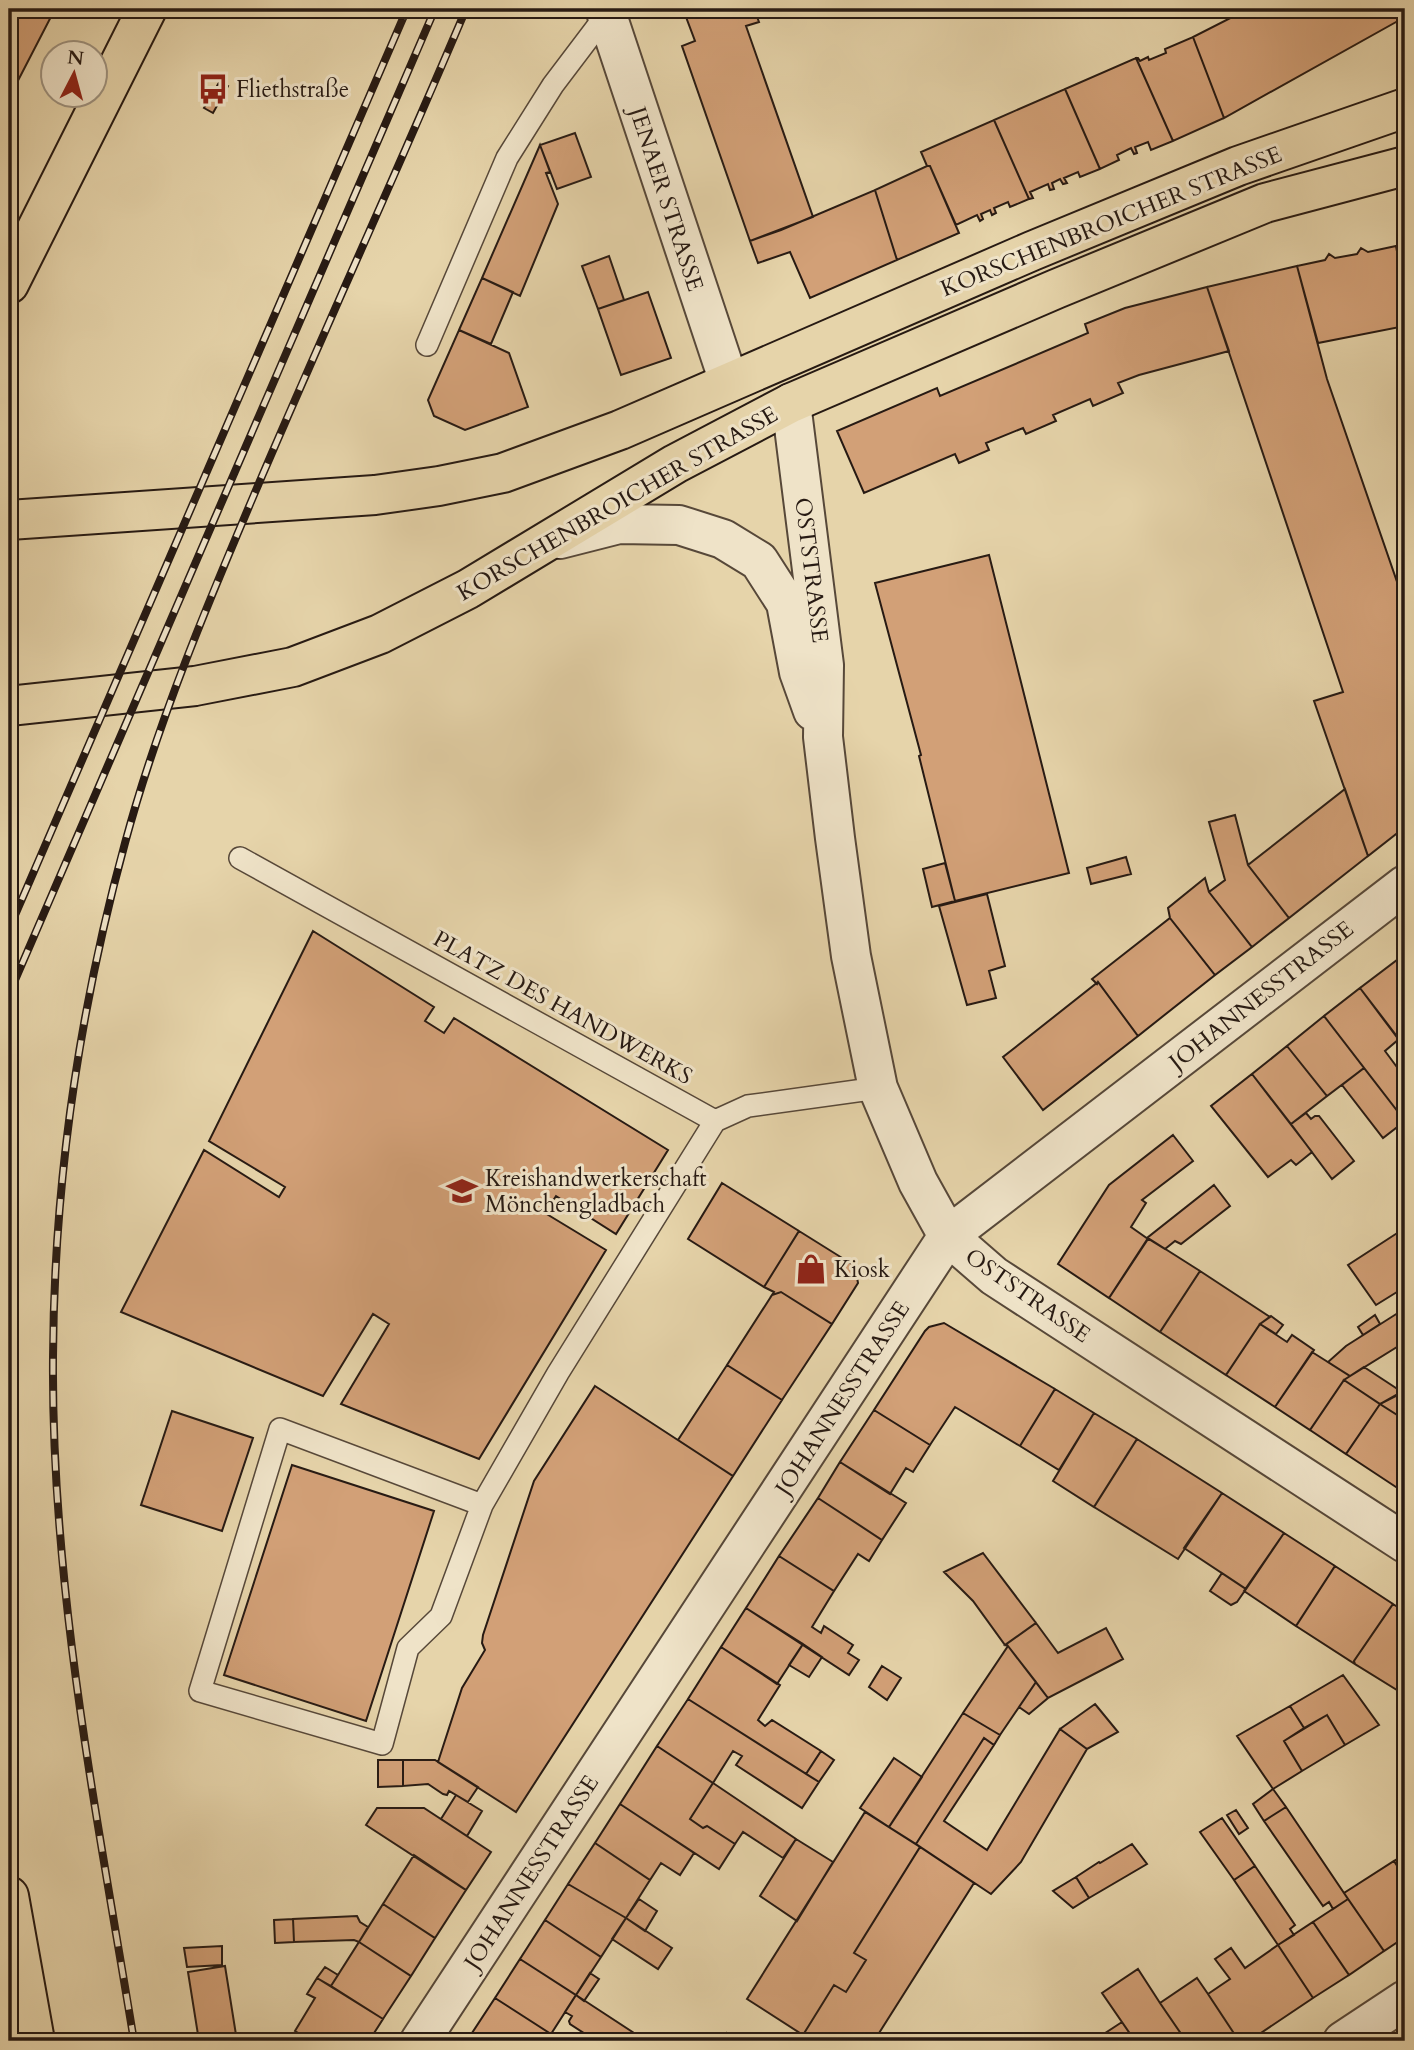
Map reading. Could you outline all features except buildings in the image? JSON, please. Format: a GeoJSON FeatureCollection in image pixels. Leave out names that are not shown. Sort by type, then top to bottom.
{"type":"FeatureCollection","features":[{"type":"Feature","properties":{"kind":"main road"},"geometry":{"type":"LineString","coordinates":[[9,284],[147,9]]}},
{"type":"Feature","properties":{"kind":"main road","name":"KORSCHENBROICHER STRASSE"},"geometry":{"type":"LineString","coordinates":[[9,520],[375,495],[503,473],[620,429],[1032,251],[1238,166],[1405,108]]}},
{"type":"Feature","properties":{"kind":"main road","name":"KORSCHENBROICHER STRASSE"},"geometry":{"type":"LineString","coordinates":[[9,706],[195,686],[293,667],[380,634],[468,589],[675,464],[791,403],[1265,203],[1405,166]]}},
{"type":"Feature","properties":{"kind":"main road"},"geometry":{"type":"LineString","coordinates":[[9,547],[58,516]]}},
{"type":"Feature","properties":{"kind":"main road"},"geometry":{"type":"LineString","coordinates":[[9,1896],[35,2041]]}},
{"type":"Feature","properties":{"kind":"street","name":"JENAER STRASSE"},"geometry":{"type":"LineString","coordinates":[[608,11],[729,382]]}},
{"type":"Feature","properties":{"kind":"street","name":"OSTSTRASSE"},"geometry":{"type":"LineString","coordinates":[[791,403],[824,665],[823,737],[850,956],[878,1088],[918,1182],[948,1236],[994,1276],[1405,1543]]}},
{"type":"Feature","properties":{"kind":"street","name":"OSTSTRASSE"},"geometry":{"type":"LineString","coordinates":[[548,542],[619,524],[679,526],[723,539],[759,561],[786,603],[799,672],[823,737]]}},
{"type":"Feature","properties":{"kind":"street","name":"JOHANNESSTRASSE"},"geometry":{"type":"LineString","coordinates":[[420,2041],[948,1236],[1405,884]]}},
{"type":"Feature","properties":{"kind":"street"},"geometry":{"type":"LineString","coordinates":[[1343,2041],[1405,2000]]}},
{"type":"Feature","properties":{"kind":"lane"},"geometry":{"type":"LineString","coordinates":[[428,345],[507,158],[553,85],[608,11]]}},
{"type":"Feature","properties":{"kind":"lane","name":"PLATZ DES HANDWERKS"},"geometry":{"type":"LineString","coordinates":[[240,858],[715,1121]]}},
{"type":"Feature","properties":{"kind":"lane"},"geometry":{"type":"LineString","coordinates":[[482,1505],[280,1429],[200,1691],[382,1744],[408,1648],[441,1616],[482,1505],[558,1373],[715,1121],[748,1106],[878,1088]]}},
{"type":"Feature","properties":{"kind":"railway"},"geometry":{"type":"LineString","coordinates":[[9,929],[407,9]]}},
{"type":"Feature","properties":{"kind":"railway"},"geometry":{"type":"LineString","coordinates":[[9,994],[435,9]]}},
{"type":"Feature","properties":{"kind":"railway"},"geometry":{"type":"LineString","coordinates":[[134,2041],[79,1700],[68,1615],[54,1443],[54,1292],[58,1227],[82,1034],[94,970],[125,843],[170,703],[262,476],[466,9]]}},
{"type":"Feature","properties":{"kind":"place","name":"Fliethstraße"},"geometry":{"type":"Point","coordinates":[213,89]}},
{"type":"Feature","properties":{"kind":"place","name":"Kreishandwerkerschaft Mönchengladbach"},"geometry":{"type":"Point","coordinates":[462,1191]}},
{"type":"Feature","properties":{"kind":"place","name":"Kiosk"},"geometry":{"type":"Point","coordinates":[811,1269]}}]}
